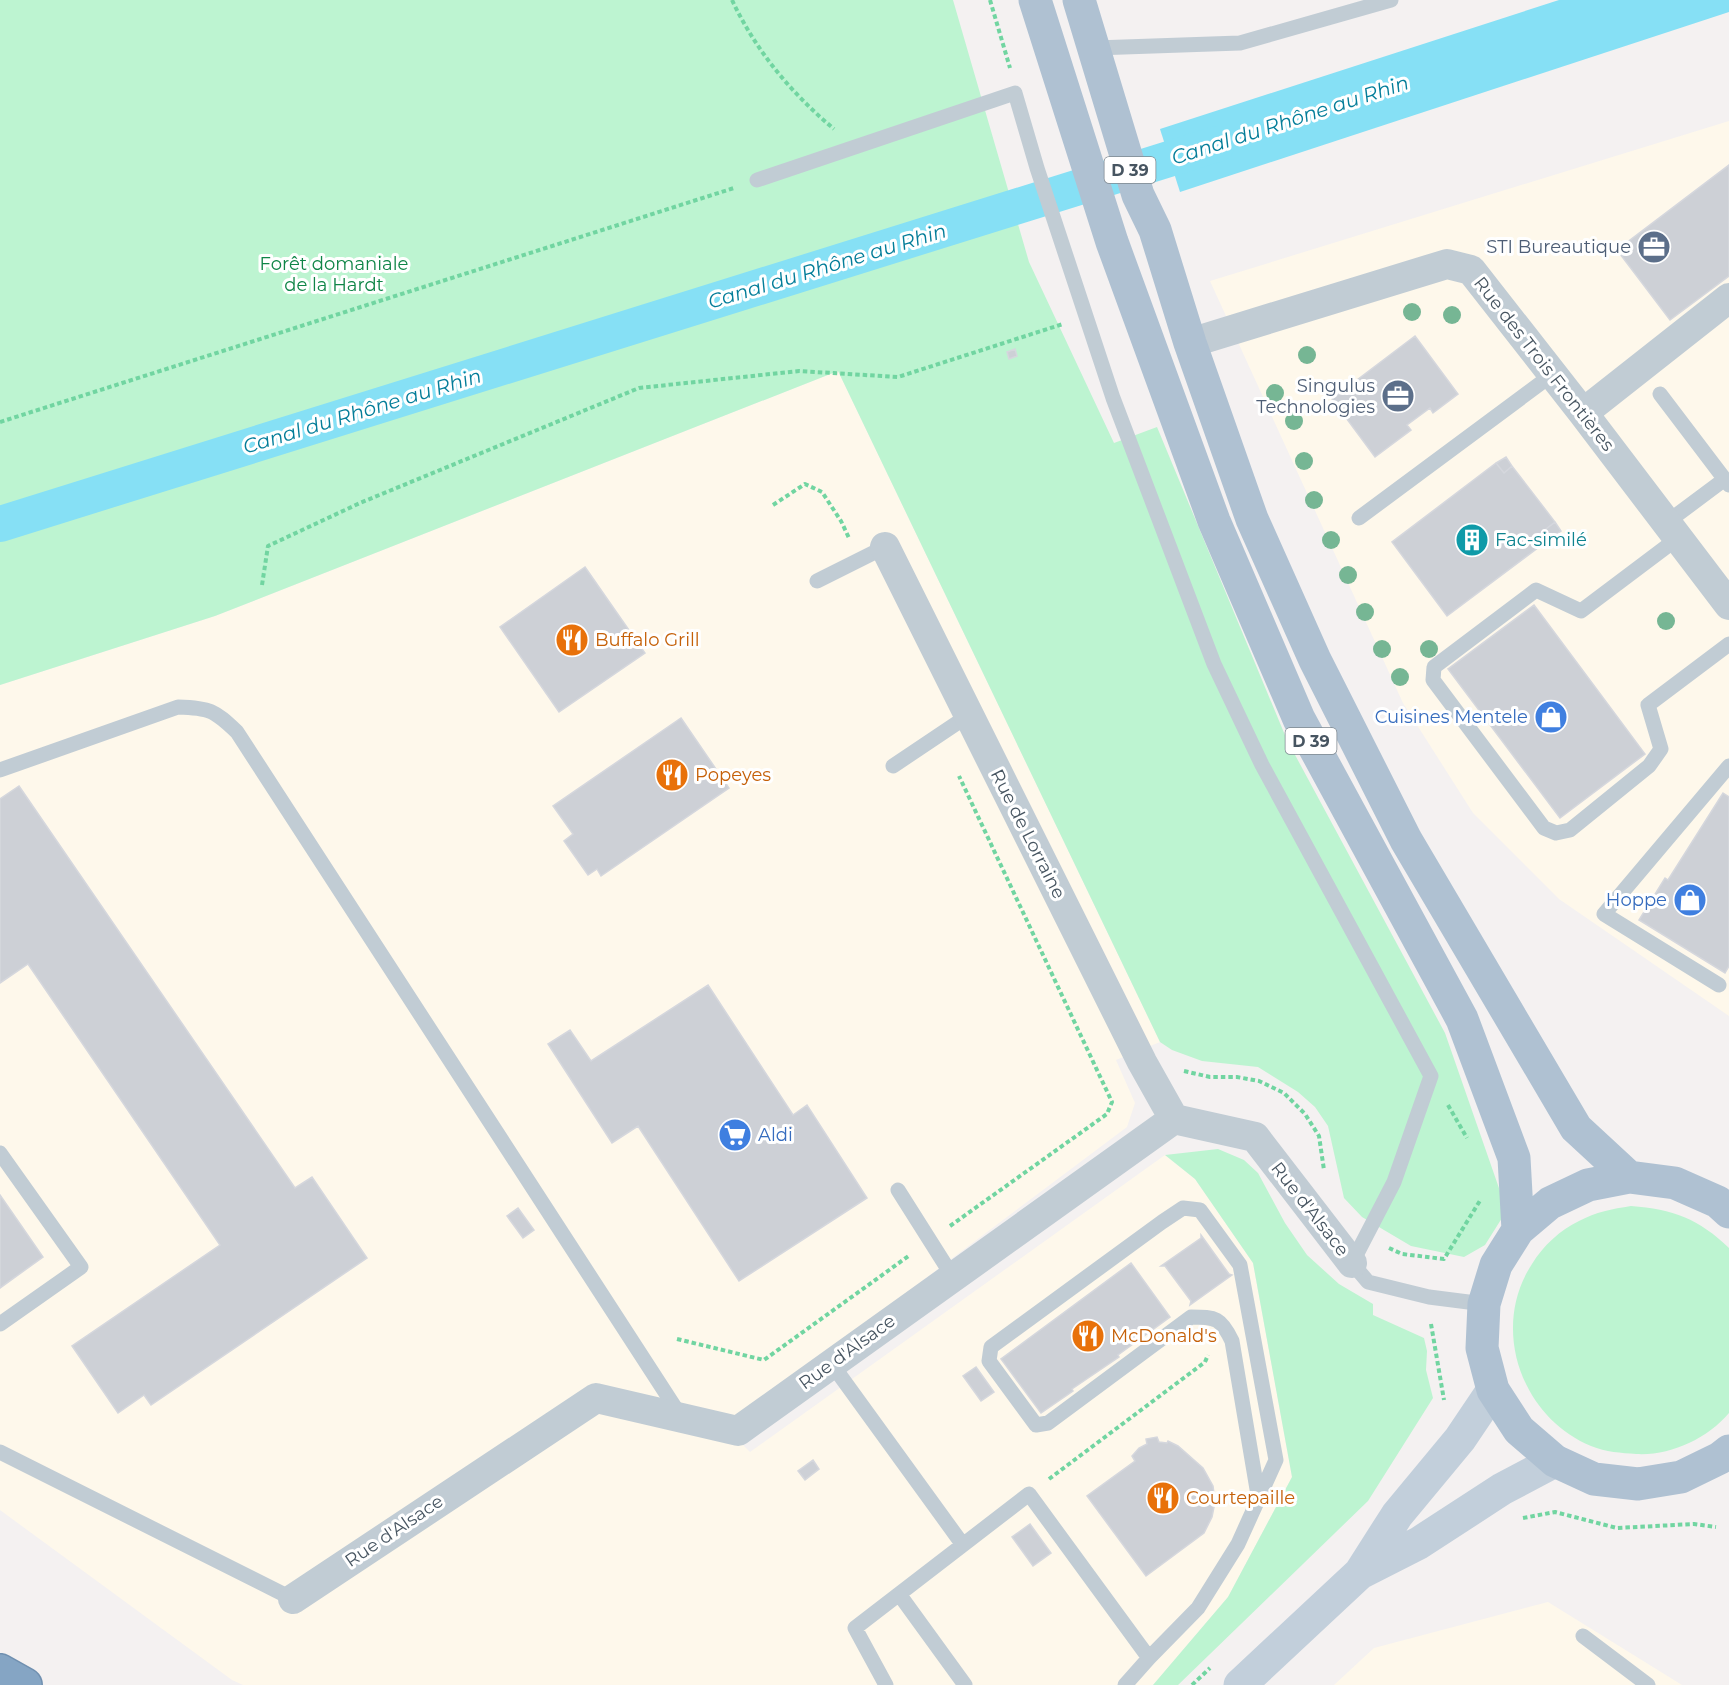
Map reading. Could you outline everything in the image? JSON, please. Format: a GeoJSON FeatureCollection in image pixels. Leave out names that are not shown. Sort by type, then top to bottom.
{"type":"FeatureCollection","features":[{"type":"Feature","properties":{"kind":"highway"},"geometry":{"type":"LineString","coordinates":[[0,1671],[25,1685]]}},
{"type":"Feature","properties":{"kind":"main road","name":"D 39"},"geometry":{"type":"LineString","coordinates":[[1035,0],[1113,242],[1214,521],[1299,719],[1462,1019],[1514,1158],[1518,1230]]}},
{"type":"Feature","properties":{"kind":"main road","name":"D 39"},"geometry":{"type":"LineString","coordinates":[[1079,0],[1138,195],[1155,230],[1190,343],[1252,519],[1315,660],[1407,840],[1576,1128],[1629,1177]]}},
{"type":"Feature","properties":{"kind":"main road"},"geometry":{"type":"LineString","coordinates":[[1726,1461],[1681,1477],[1638,1484],[1594,1479],[1555,1461],[1519,1430],[1493,1390],[1482,1347],[1484,1304],[1496,1265],[1518,1230],[1550,1203],[1588,1185],[1629,1177],[1675,1183],[1718,1202],[1729,1212]]}},
{"type":"Feature","properties":{"kind":"main road"},"geometry":{"type":"LineString","coordinates":[[1240,1685],[1360,1573],[1397,1515],[1461,1439],[1493,1390]]}},
{"type":"Feature","properties":{"kind":"main road"},"geometry":{"type":"LineString","coordinates":[[1360,1573],[1419,1543],[1502,1489],[1555,1461]]}},
{"type":"Feature","properties":{"kind":"street","name":"Rue des Trois Frontières"},"geometry":{"type":"LineString","coordinates":[[1190,343],[1447,264],[1471,270],[1729,605]]}},
{"type":"Feature","properties":{"kind":"street"},"geometry":{"type":"LineString","coordinates":[[1583,413],[1729,298]]}},
{"type":"Feature","properties":{"kind":"street","name":"Rue de Lorraine"},"geometry":{"type":"LineString","coordinates":[[872,554],[969,715],[1142,1062],[1174,1119]]}},
{"type":"Feature","properties":{"kind":"street","name":"Rue d'Alsace"},"geometry":{"type":"LineString","coordinates":[[293,1599],[596,1398],[738,1431],[1174,1119],[1255,1137],[1352,1263]]}},
{"type":"Feature","properties":{"kind":"lane"},"geometry":{"type":"LineString","coordinates":[[1095,48],[1240,43],[1385,1]]}},
{"type":"Feature","properties":{"kind":"lane"},"geometry":{"type":"LineString","coordinates":[[757,180],[1014,93],[1113,398],[1214,664],[1262,765],[1431,1076],[1394,1182],[1352,1263],[1368,1282],[1429,1298],[1484,1304]]}},
{"type":"Feature","properties":{"kind":"lane"},"geometry":{"type":"LineString","coordinates":[[1359,518],[1553,374]]}},
{"type":"Feature","properties":{"kind":"lane"},"geometry":{"type":"LineString","coordinates":[[1660,394],[1727,482],[1581,611],[1536,590],[1434,667],[1433,680],[1544,828],[1556,832],[1570,830],[1649,766],[1661,749],[1648,705],[1729,644]]}},
{"type":"Feature","properties":{"kind":"lane"},"geometry":{"type":"LineString","coordinates":[[817,581],[872,554]]}},
{"type":"Feature","properties":{"kind":"lane"},"geometry":{"type":"LineString","coordinates":[[0,770],[178,707],[203,708],[218,714],[231,726],[681,1417]]}},
{"type":"Feature","properties":{"kind":"lane"},"geometry":{"type":"LineString","coordinates":[[893,766],[969,715]]}},
{"type":"Feature","properties":{"kind":"lane"},"geometry":{"type":"LineString","coordinates":[[1719,985],[1604,914],[1729,766]]}},
{"type":"Feature","properties":{"kind":"lane"},"geometry":{"type":"LineString","coordinates":[[0,1153],[81,1267],[0,1324]]}},
{"type":"Feature","properties":{"kind":"lane"},"geometry":{"type":"LineString","coordinates":[[898,1190],[953,1277]]}},
{"type":"Feature","properties":{"kind":"lane"},"geometry":{"type":"LineString","coordinates":[[1125,1685],[1198,1608],[1238,1544],[1259,1501],[1276,1460],[1240,1265],[1200,1210],[1184,1208],[991,1347],[989,1361],[1036,1425],[1048,1423],[1191,1317],[1212,1317],[1225,1326],[1232,1341],[1259,1501]]}},
{"type":"Feature","properties":{"kind":"lane"},"geometry":{"type":"LineString","coordinates":[[831,1364],[963,1545]]}},
{"type":"Feature","properties":{"kind":"lane"},"geometry":{"type":"LineString","coordinates":[[0,1452],[293,1599]]}},
{"type":"Feature","properties":{"kind":"lane"},"geometry":{"type":"LineString","coordinates":[[886,1685],[855,1628],[1029,1494],[1149,1658]]}},
{"type":"Feature","properties":{"kind":"lane"},"geometry":{"type":"LineString","coordinates":[[899,1594],[965,1685]]}},
{"type":"Feature","properties":{"kind":"lane"},"geometry":{"type":"LineString","coordinates":[[1583,1636],[1648,1685]]}},
{"type":"Feature","properties":{"kind":"path"},"geometry":{"type":"LineString","coordinates":[[732,0],[756,44],[780,76],[808,108],[855,147]]}},
{"type":"Feature","properties":{"kind":"path"},"geometry":{"type":"LineString","coordinates":[[990,0],[1009,58],[1014,93]]}},
{"type":"Feature","properties":{"kind":"path"},"geometry":{"type":"LineString","coordinates":[[0,422],[757,180]]}},
{"type":"Feature","properties":{"kind":"path"},"geometry":{"type":"LineString","coordinates":[[262,585],[268,546],[360,503],[639,388],[799,371],[898,377],[1086,317]]}},
{"type":"Feature","properties":{"kind":"path"},"geometry":{"type":"LineString","coordinates":[[773,505],[805,484],[822,492],[841,521],[872,554]]}},
{"type":"Feature","properties":{"kind":"path"},"geometry":{"type":"LineString","coordinates":[[677,1339],[764,1360],[1107,1114],[1112,1102],[940,734]]}},
{"type":"Feature","properties":{"kind":"path"},"geometry":{"type":"LineString","coordinates":[[1431,1076],[1473,1147]]}},
{"type":"Feature","properties":{"kind":"path"},"geometry":{"type":"LineString","coordinates":[[1444,1259],[1482,1196]]}},
{"type":"Feature","properties":{"kind":"path"},"geometry":{"type":"LineString","coordinates":[[1029,1494],[1205,1362],[1208,1354],[1186,1321]]}},
{"type":"Feature","properties":{"kind":"path"},"geometry":{"type":"LineString","coordinates":[[1431,1324],[1445,1401]]}},
{"type":"Feature","properties":{"kind":"path"},"geometry":{"type":"LineString","coordinates":[[1520,1519],[1555,1512],[1617,1528],[1694,1524],[1716,1527]]}},
{"type":"Feature","properties":{"kind":"path"},"geometry":{"type":"LineString","coordinates":[[1192,1685],[1217,1661]]}},
{"type":"Feature","properties":{"kind":"shaded area"},"geometry":{"type":"Polygon","coordinates":[[[1729,121],[1729,1016],[1559,899],[1473,813],[1403,703],[1210,281],[1729,121]]]}},
{"type":"Feature","properties":{"kind":"shaded area"},"geometry":{"type":"Polygon","coordinates":[[[838,371],[1160,1042],[1116,1060],[1135,1103],[1127,1127],[726,1428],[750,1452],[1165,1155],[1195,1179],[1253,1263],[1292,1477],[1228,1597],[1153,1685],[243,1685],[232,1680],[0,1510],[0,685],[215,616],[838,371]]]}},
{"type":"Feature","properties":{"kind":"shaded area"},"geometry":{"type":"Polygon","coordinates":[[[1548,1602],[1682,1685],[1334,1685],[1374,1648],[1548,1602]]]}},
{"type":"Feature","properties":{"kind":"green space","name":"Forêt domaniale de la Hardt"},"geometry":{"type":"Polygon","coordinates":[[[0,0],[953,0],[1029,262],[1114,443],[1157,427],[1287,740],[1445,1033],[1500,1191],[1502,1218],[1485,1245],[1464,1257],[1411,1246],[1362,1217],[1344,1198],[1328,1126],[1315,1107],[1298,1092],[1258,1067],[1202,1061],[1172,1050],[1160,1042],[838,371],[215,616],[0,685],[0,0]]]}},
{"type":"Feature","properties":{"kind":"green space"},"geometry":{"type":"Polygon","coordinates":[[[1218,1149],[1244,1160],[1258,1173],[1285,1223],[1307,1255],[1339,1284],[1373,1304],[1373,1315],[1424,1338],[1427,1351],[1426,1370],[1433,1398],[1368,1501],[1178,1685],[1153,1685],[1228,1597],[1292,1477],[1253,1263],[1195,1179],[1165,1155],[1218,1149]]]}},
{"type":"Feature","properties":{"kind":"green space"},"geometry":{"type":"Polygon","coordinates":[[[1631,1206],[1646,1207],[1684,1217],[1707,1230],[1729,1248],[1729,1413],[1699,1438],[1675,1449],[1649,1454],[1602,1450],[1567,1432],[1546,1414],[1530,1393],[1520,1368],[1514,1342],[1514,1315],[1520,1289],[1541,1251],[1552,1239],[1579,1221],[1604,1211],[1631,1206]]]}},
{"type":"Feature","properties":{"kind":"water"},"geometry":{"type":"Polygon","coordinates":[[[1559,0],[1729,0],[1729,12],[1180,192],[1160,129],[1559,0]]]}},
{"type":"Feature","properties":{"kind":"building"},"geometry":{"type":"Polygon","coordinates":[[[1729,165],[1729,276],[1670,320],[1617,250],[1729,165]]]}},
{"type":"Feature","properties":{"kind":"building"},"geometry":{"type":"Polygon","coordinates":[[[1415,336],[1458,394],[1433,413],[1430,408],[1407,425],[1411,430],[1375,457],[1332,399],[1415,336]]]}},
{"type":"Feature","properties":{"kind":"building"},"geometry":{"type":"Polygon","coordinates":[[[1015,349],[1017,356],[1009,359],[1007,352],[1015,349]]]}},
{"type":"Feature","properties":{"kind":"building"},"geometry":{"type":"Polygon","coordinates":[[[1506,457],[1512,466],[1504,473],[1496,463],[1506,457]]]}},
{"type":"Feature","properties":{"kind":"building","name":"Fac-similé"},"geometry":{"type":"Polygon","coordinates":[[[1496,463],[1504,473],[1512,466],[1555,522],[1546,529],[1551,538],[1447,616],[1392,542],[1496,463]]]}},
{"type":"Feature","properties":{"kind":"building"},"geometry":{"type":"Polygon","coordinates":[[[1555,522],[1561,531],[1551,538],[1546,529],[1555,522]]]}},
{"type":"Feature","properties":{"kind":"building","name":"Buffalo Grill"},"geometry":{"type":"Polygon","coordinates":[[[585,567],[645,653],[559,712],[500,627],[585,567]]]}},
{"type":"Feature","properties":{"kind":"building","name":"Cuisines Mentele"},"geometry":{"type":"Polygon","coordinates":[[[1534,605],[1645,754],[1560,818],[1448,669],[1534,605]]]}},
{"type":"Feature","properties":{"kind":"building"},"geometry":{"type":"Polygon","coordinates":[[[681,718],[729,788],[601,876],[597,869],[588,875],[564,841],[573,834],[553,806],[681,718]]]}},
{"type":"Feature","properties":{"kind":"building"},"geometry":{"type":"Polygon","coordinates":[[[19,786],[295,1188],[312,1177],[367,1258],[151,1405],[144,1395],[118,1413],[72,1346],[220,1245],[28,964],[0,983],[0,799],[19,786]]]}},
{"type":"Feature","properties":{"kind":"building","name":"Hoppe"},"geometry":{"type":"Polygon","coordinates":[[[1723,793],[1729,797],[1729,966],[1725,973],[1639,920],[1665,878],[1668,880],[1723,793]]]}},
{"type":"Feature","properties":{"kind":"building","name":"Aldi"},"geometry":{"type":"Polygon","coordinates":[[[708,985],[793,1115],[807,1105],[867,1198],[739,1281],[638,1126],[612,1143],[548,1044],[570,1030],[591,1061],[708,985]]]}},
{"type":"Feature","properties":{"kind":"building"},"geometry":{"type":"Polygon","coordinates":[[[0,1195],[43,1257],[0,1288],[0,1195]]]}},
{"type":"Feature","properties":{"kind":"building"},"geometry":{"type":"Polygon","coordinates":[[[518,1208],[534,1230],[523,1238],[507,1216],[518,1208]]]}},
{"type":"Feature","properties":{"kind":"building"},"geometry":{"type":"Polygon","coordinates":[[[1201,1235],[1232,1275],[1190,1305],[1191,1301],[1165,1266],[1161,1266],[1201,1238],[1201,1235]]]}},
{"type":"Feature","properties":{"kind":"building","name":"McDonald's"},"geometry":{"type":"Polygon","coordinates":[[[1131,1263],[1170,1317],[1041,1413],[1001,1359],[1131,1263]]]}},
{"type":"Feature","properties":{"kind":"building"},"geometry":{"type":"Polygon","coordinates":[[[976,1367],[994,1392],[981,1401],[963,1376],[976,1367]]]}},
{"type":"Feature","properties":{"kind":"building"},"geometry":{"type":"Polygon","coordinates":[[[1157,1437],[1159,1442],[1167,1443],[1168,1441],[1178,1446],[1203,1468],[1213,1486],[1215,1502],[1212,1517],[1204,1533],[1146,1576],[1087,1496],[1135,1461],[1132,1456],[1139,1448],[1147,1444],[1146,1439],[1157,1437]]]}},
{"type":"Feature","properties":{"kind":"building"},"geometry":{"type":"Polygon","coordinates":[[[813,1460],[819,1469],[805,1480],[798,1471],[813,1460]]]}},
{"type":"Feature","properties":{"kind":"building"},"geometry":{"type":"Polygon","coordinates":[[[1030,1524],[1051,1553],[1033,1566],[1012,1537],[1030,1524]]]}},
{"type":"Feature","properties":{"kind":"waterway","name":"Canal du Rhône au Rhin"},"geometry":{"type":"LineString","coordinates":[[0,524],[1217,144]]}},
{"type":"Feature","properties":{"kind":"place","name":"STI Bureautique"},"geometry":{"type":"Point","coordinates":[1654,247]}},
{"type":"Feature","properties":{"kind":"place","name":"Singulus Technologies"},"geometry":{"type":"Point","coordinates":[1398,396]}},
{"type":"Feature","properties":{"kind":"place","name":"Fac-similé"},"geometry":{"type":"Point","coordinates":[1472,540]}},
{"type":"Feature","properties":{"kind":"place","name":"Buffalo Grill"},"geometry":{"type":"Point","coordinates":[572,640]}},
{"type":"Feature","properties":{"kind":"place","name":"Cuisines Mentele"},"geometry":{"type":"Point","coordinates":[1551,717]}},
{"type":"Feature","properties":{"kind":"place","name":"Popeyes"},"geometry":{"type":"Point","coordinates":[672,775]}},
{"type":"Feature","properties":{"kind":"place","name":"Hoppe"},"geometry":{"type":"Point","coordinates":[1690,900]}},
{"type":"Feature","properties":{"kind":"place","name":"Aldi"},"geometry":{"type":"Point","coordinates":[735,1135]}},
{"type":"Feature","properties":{"kind":"place","name":"McDonald's"},"geometry":{"type":"Point","coordinates":[1088,1336]}},
{"type":"Feature","properties":{"kind":"place","name":"Courtepaille"},"geometry":{"type":"Point","coordinates":[1163,1498]}}]}
